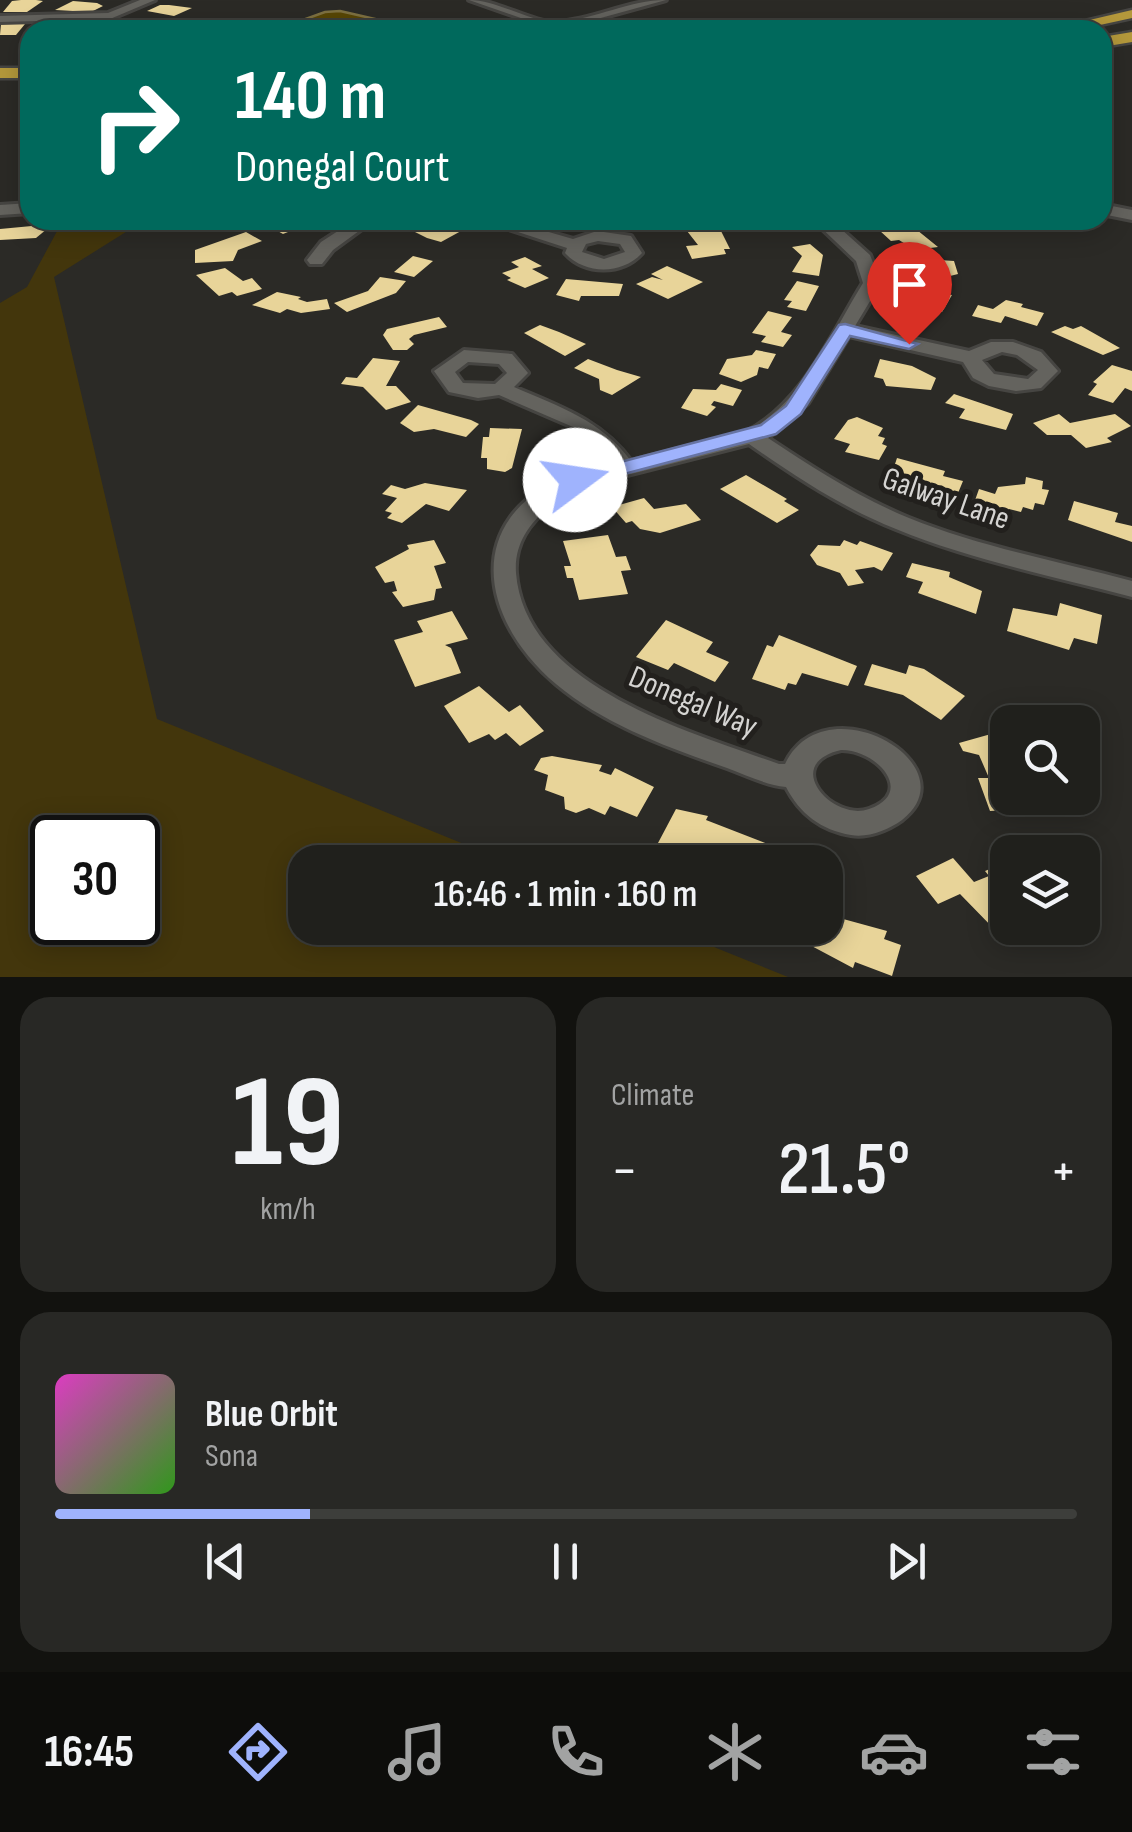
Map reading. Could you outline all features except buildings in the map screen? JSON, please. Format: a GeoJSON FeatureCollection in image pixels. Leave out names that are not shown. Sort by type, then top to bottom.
{"type":"FeatureCollection","features":[{"type":"Feature","properties":{"kind":"highway"},"geometry":{"type":"LineString","coordinates":[[1103,20],[1132,14]]}},
{"type":"Feature","properties":{"kind":"street"},"geometry":{"type":"LineString","coordinates":[[0,18],[110,16],[150,0]]}},
{"type":"Feature","properties":{"kind":"street"},"geometry":{"type":"LineString","coordinates":[[474,0],[537,20]]}},
{"type":"Feature","properties":{"kind":"street"},"geometry":{"type":"LineString","coordinates":[[590,20],[661,0]]}},
{"type":"Feature","properties":{"kind":"street"},"geometry":{"type":"LineString","coordinates":[[316,260],[327,246],[351,230]]}},
{"type":"Feature","properties":{"kind":"street"},"geometry":{"type":"LineString","coordinates":[[525,230],[575,244]]}},
{"type":"Feature","properties":{"kind":"street","name":"Donegal Way"},"geometry":{"type":"LineString","coordinates":[[798,777],[778,775],[641,725],[572,682],[527,632],[502,573],[501,554],[512,526],[552,490],[753,437],[794,410],[872,278],[864,258],[832,230]]}},
{"type":"Feature","properties":{"kind":"street"},"geometry":{"type":"LineString","coordinates":[[845,329],[972,358]]}},
{"type":"Feature","properties":{"kind":"street"},"geometry":{"type":"LineString","coordinates":[[501,388],[580,423],[606,442],[625,468]]}},
{"type":"Feature","properties":{"kind":"street","name":"Galway Lane"},"geometry":{"type":"LineString","coordinates":[[753,437],[824,486],[874,512],[953,540],[1132,589]]}},
{"type":"Feature","properties":{"kind":"shaded area"},"geometry":{"type":"Polygon","coordinates":[[[340,11],[379,20],[303,20],[340,11]]]}},
{"type":"Feature","properties":{"kind":"shaded area"},"geometry":{"type":"Polygon","coordinates":[[[58,230],[129,230],[54,277],[157,719],[466,845],[288,845],[288,945],[709,945],[788,977],[0,977],[0,303],[27,287],[58,230]]]}},
{"type":"Feature","properties":{"kind":"route"},"geometry":{"type":"LineString","coordinates":[[575,480],[769,430],[794,410],[845,329],[909,344]]}}]}
